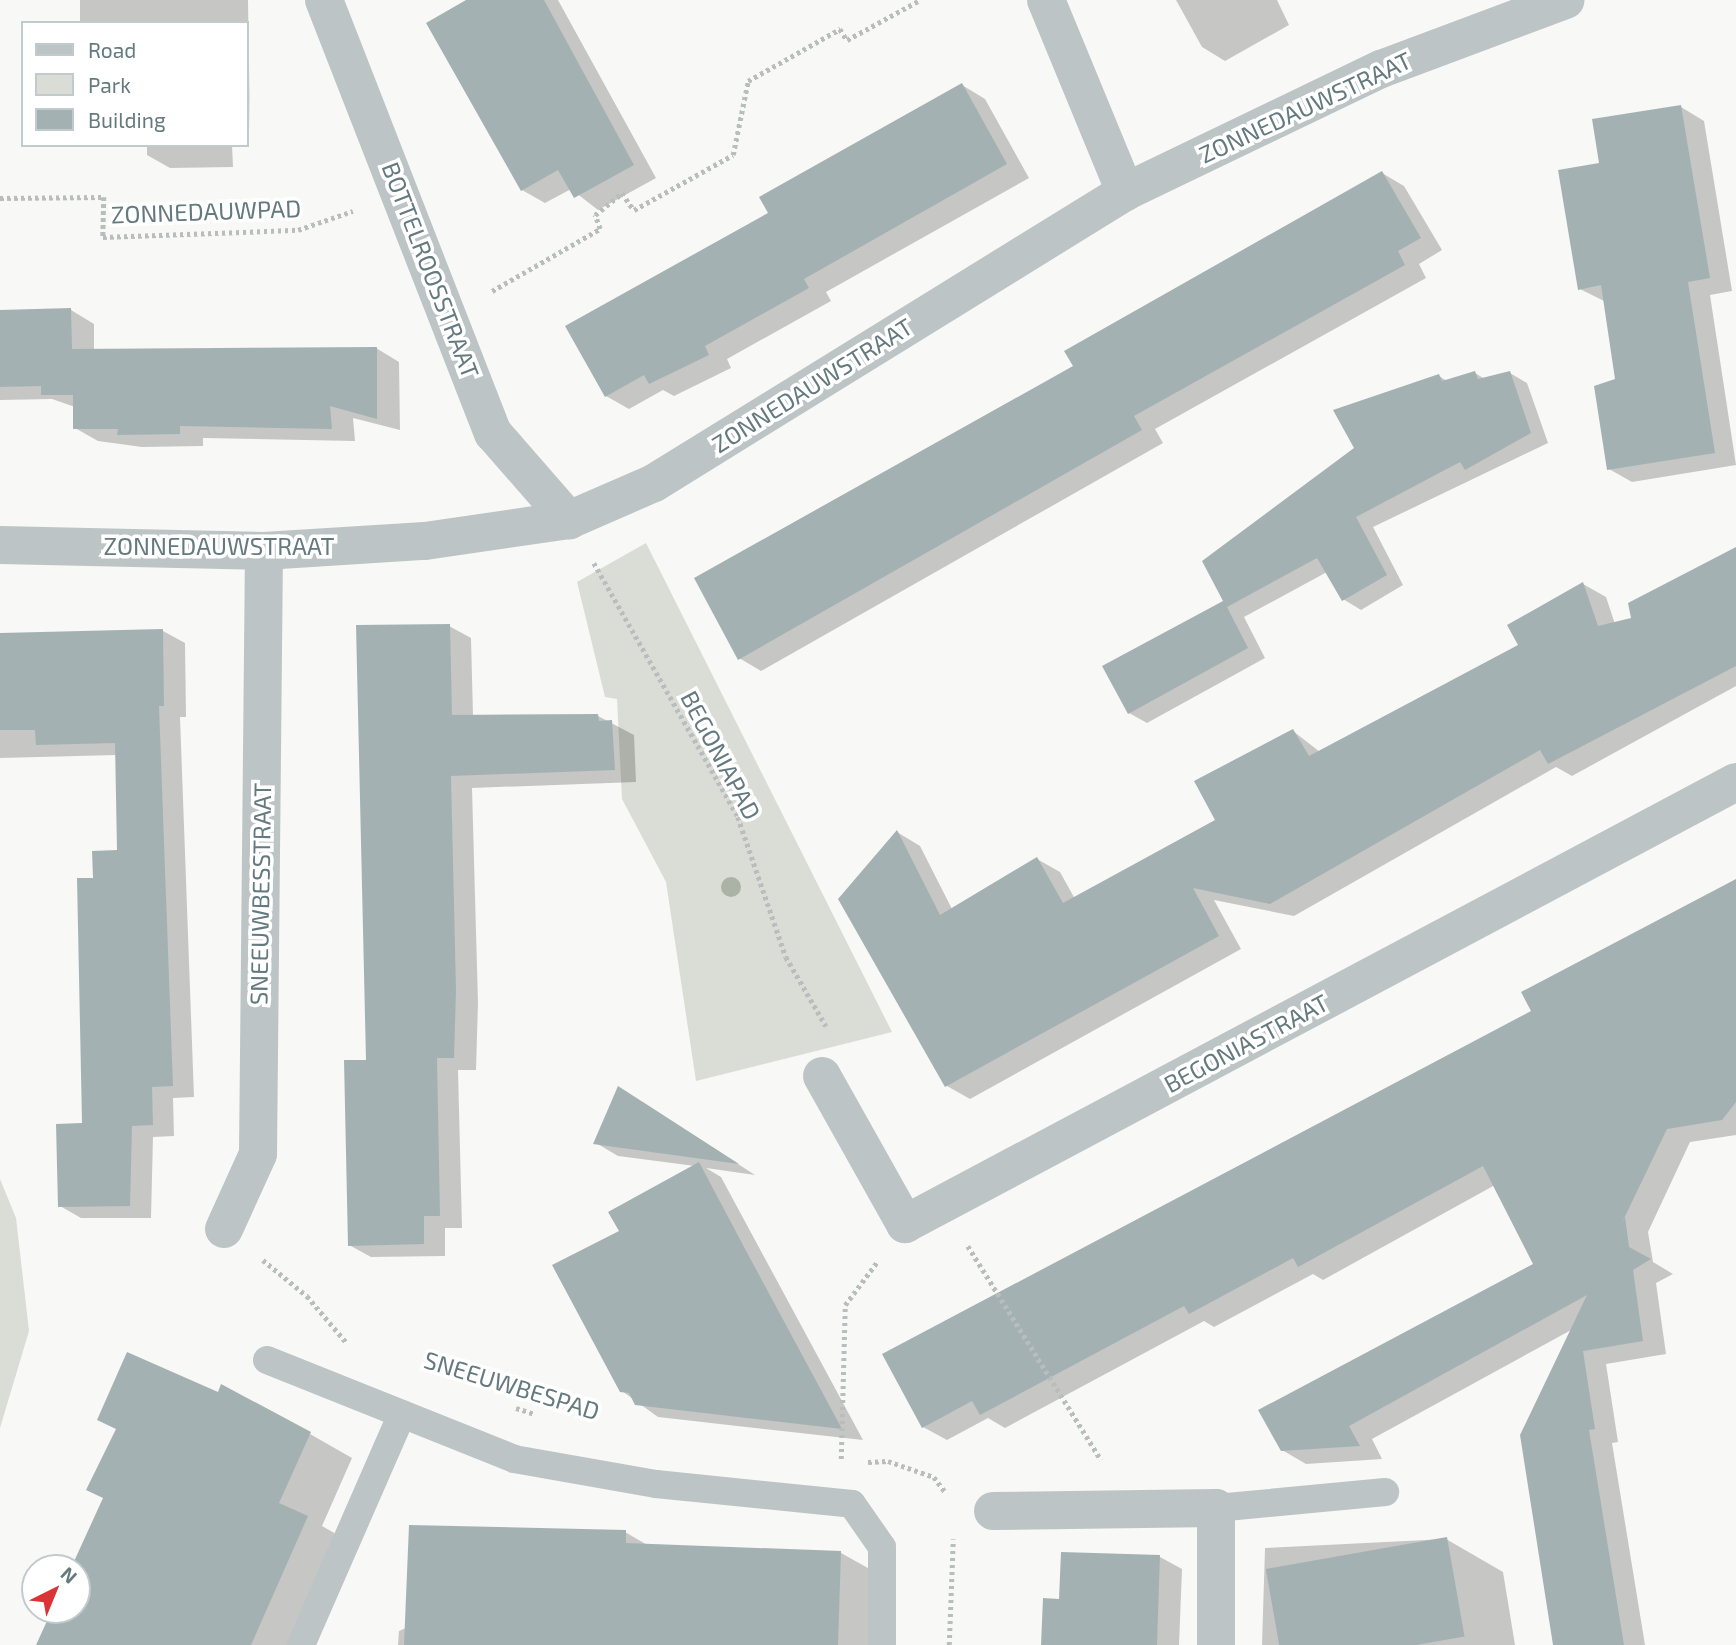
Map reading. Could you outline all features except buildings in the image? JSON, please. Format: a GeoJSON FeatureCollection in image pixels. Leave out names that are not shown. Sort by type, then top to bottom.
{"type":"FeatureCollection","features":[{"type":"Feature","properties":{"kind":"street","name":"BOTTELROOSSTRAAT"},"geometry":{"type":"LineString","coordinates":[[324,0],[404,193],[493,433],[569,520]]}},
{"type":"Feature","properties":{"kind":"street"},"geometry":{"type":"LineString","coordinates":[[1046,0],[1125,192]]}},
{"type":"Feature","properties":{"kind":"street","name":"ZONNEDAUWSTRAAT"},"geometry":{"type":"LineString","coordinates":[[0,545],[264,551],[425,541],[569,520],[654,483],[1125,192],[1381,69],[1566,0]]}},
{"type":"Feature","properties":{"kind":"street","name":"SNEEUWBESSTRAAT"},"geometry":{"type":"LineString","coordinates":[[224,1230],[258,1154],[264,551]]}},
{"type":"Feature","properties":{"kind":"street","name":"BEGONIASTRAAT"},"geometry":{"type":"LineString","coordinates":[[905,1224],[1736,782]]}},
{"type":"Feature","properties":{"kind":"street"},"geometry":{"type":"LineString","coordinates":[[822,1076],[905,1224]]}},
{"type":"Feature","properties":{"kind":"street"},"geometry":{"type":"LineString","coordinates":[[993,1511],[1216,1508],[1216,1645]]}},
{"type":"Feature","properties":{"kind":"lane"},"geometry":{"type":"LineString","coordinates":[[267,1360],[514,1459],[656,1484],[852,1504],[882,1547],[882,1645]]}},
{"type":"Feature","properties":{"kind":"lane"},"geometry":{"type":"LineString","coordinates":[[301,1645],[402,1414]]}},
{"type":"Feature","properties":{"kind":"lane"},"geometry":{"type":"LineString","coordinates":[[1216,1508],[1385,1492]]}},
{"type":"Feature","properties":{"kind":"path"},"geometry":{"type":"LineString","coordinates":[[449,316],[600,229],[596,215],[622,193],[634,211],[733,155],[748,81],[840,29],[847,40],[920,0]]}},
{"type":"Feature","properties":{"kind":"path","name":"ZONNEDAUWPAD"},"geometry":{"type":"LineString","coordinates":[[0,198],[104,197],[103,237],[298,230],[404,193]]}},
{"type":"Feature","properties":{"kind":"path","name":"BEGONIAPAD"},"geometry":{"type":"LineString","coordinates":[[569,520],[738,817],[786,957],[827,1029],[800,1046],[822,1076]]}},
{"type":"Feature","properties":{"kind":"path"},"geometry":{"type":"LineString","coordinates":[[841,1464],[845,1305],[905,1224],[974,1248],[1104,1464]]}},
{"type":"Feature","properties":{"kind":"path"},"geometry":{"type":"LineString","coordinates":[[224,1230],[307,1296],[349,1346]]}},
{"type":"Feature","properties":{"kind":"path","name":"SNEEUWBESPAD"},"geometry":{"type":"LineString","coordinates":[[505,1405],[543,1416]]}},
{"type":"Feature","properties":{"kind":"path"},"geometry":{"type":"LineString","coordinates":[[827,1462],[841,1464],[888,1461],[934,1477],[950,1507]]}},
{"type":"Feature","properties":{"kind":"path"},"geometry":{"type":"LineString","coordinates":[[949,1645],[953,1526]]}},
{"type":"Feature","properties":{"kind":"green space"},"geometry":{"type":"Polygon","coordinates":[[[646,543],[892,1032],[696,1081],[666,882],[622,799],[617,699],[605,697],[577,582],[646,543]]]}},
{"type":"Feature","properties":{"kind":"green space"},"geometry":{"type":"Polygon","coordinates":[[[0,1179],[16,1218],[29,1331],[0,1428],[0,1179]]]}}]}
